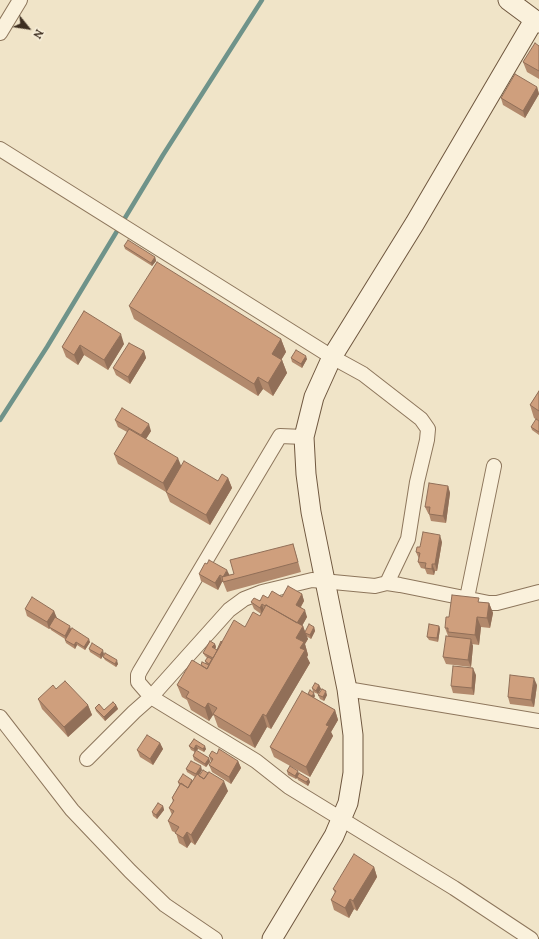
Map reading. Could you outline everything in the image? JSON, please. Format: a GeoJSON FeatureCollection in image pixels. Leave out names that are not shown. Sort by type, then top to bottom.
{"type":"FeatureCollection","features":[{"type":"Feature","properties":{"kind":"street"},"geometry":{"type":"LineString","coordinates":[[0,33],[20,0]]}},
{"type":"Feature","properties":{"kind":"street"},"geometry":{"type":"LineString","coordinates":[[272,939],[325,852],[341,820],[348,803],[353,772],[353,735],[347,689],[311,512],[306,474],[304,437],[314,397],[332,357],[536,21],[508,0]]}},
{"type":"Feature","properties":{"kind":"street"},"geometry":{"type":"LineString","coordinates":[[0,149],[332,357],[363,374],[421,419],[428,429],[417,482],[408,539],[387,583]]}},
{"type":"Feature","properties":{"kind":"street"},"geometry":{"type":"LineString","coordinates":[[304,437],[280,436],[140,671],[138,675],[138,682],[151,697],[256,761],[289,787],[454,888],[531,939]]}},
{"type":"Feature","properties":{"kind":"street"},"geometry":{"type":"LineString","coordinates":[[467,598],[494,466]]}},
{"type":"Feature","properties":{"kind":"street"},"geometry":{"type":"LineString","coordinates":[[87,759],[151,697],[229,610],[244,599],[262,592],[312,580],[326,580],[375,586],[387,583],[497,603],[539,592]]}},
{"type":"Feature","properties":{"kind":"street"},"geometry":{"type":"LineString","coordinates":[[347,689],[539,721]]}},
{"type":"Feature","properties":{"kind":"street"},"geometry":{"type":"LineString","coordinates":[[0,717],[72,810],[130,871],[165,905],[215,939]]}},
{"type":"Feature","properties":{"kind":"building"},"geometry":{"type":"Polygon","coordinates":[[[535,43],[539,46],[539,71],[523,62],[535,43]]]}},
{"type":"Feature","properties":{"kind":"building"},"geometry":{"type":"Polygon","coordinates":[[[515,74],[537,87],[523,111],[501,98],[515,74]]]}},
{"type":"Feature","properties":{"kind":"building"},"geometry":{"type":"Polygon","coordinates":[[[128,240],[155,257],[151,263],[124,246],[128,240]]]}},
{"type":"Feature","properties":{"kind":"building"},"geometry":{"type":"Polygon","coordinates":[[[157,262],[281,339],[272,354],[282,360],[268,383],[258,377],[254,384],[129,306],[157,262]]]}},
{"type":"Feature","properties":{"kind":"building"},"geometry":{"type":"Polygon","coordinates":[[[84,311],[121,334],[104,360],[80,345],[74,355],[62,347],[84,311]]]}},
{"type":"Feature","properties":{"kind":"building"},"geometry":{"type":"Polygon","coordinates":[[[129,343],[144,351],[128,377],[113,368],[129,343]]]}},
{"type":"Feature","properties":{"kind":"building"},"geometry":{"type":"Polygon","coordinates":[[[296,350],[306,356],[301,364],[291,358],[296,350]]]}},
{"type":"Feature","properties":{"kind":"building"},"geometry":{"type":"Polygon","coordinates":[[[539,391],[539,411],[530,405],[539,391]]]}},
{"type":"Feature","properties":{"kind":"building"},"geometry":{"type":"Polygon","coordinates":[[[122,408],[149,424],[141,435],[115,420],[122,408]]]}},
{"type":"Feature","properties":{"kind":"building"},"geometry":{"type":"Polygon","coordinates":[[[536,419],[539,421],[539,432],[531,427],[536,419]]]}},
{"type":"Feature","properties":{"kind":"building"},"geometry":{"type":"Polygon","coordinates":[[[129,429],[178,458],[163,483],[114,454],[129,429]]]}},
{"type":"Feature","properties":{"kind":"building"},"geometry":{"type":"Polygon","coordinates":[[[184,461],[218,481],[222,474],[228,478],[206,515],[166,492],[184,461]]]}},
{"type":"Feature","properties":{"kind":"building"},"geometry":{"type":"Polygon","coordinates":[[[429,483],[448,486],[443,516],[429,514],[430,507],[425,507],[429,483]]]}},
{"type":"Feature","properties":{"kind":"building"},"geometry":{"type":"Polygon","coordinates":[[[423,532],[440,535],[435,564],[432,564],[432,569],[425,568],[426,563],[418,562],[420,553],[416,552],[417,547],[420,547],[423,532]]]}},
{"type":"Feature","properties":{"kind":"building"},"geometry":{"type":"Polygon","coordinates":[[[293,544],[298,562],[223,582],[222,577],[234,574],[230,560],[293,544]]]}},
{"type":"Feature","properties":{"kind":"building"},"geometry":{"type":"Polygon","coordinates":[[[209,560],[227,570],[223,577],[220,575],[215,583],[199,574],[205,563],[207,564],[209,560]]]}},
{"type":"Feature","properties":{"kind":"building"},"geometry":{"type":"Polygon","coordinates":[[[288,586],[302,594],[296,605],[305,610],[297,623],[266,605],[265,606],[262,604],[260,608],[251,602],[254,598],[260,601],[263,595],[268,598],[272,591],[282,597],[288,586]]]}},
{"type":"Feature","properties":{"kind":"building"},"geometry":{"type":"Polygon","coordinates":[[[452,595],[479,598],[478,602],[489,603],[487,618],[477,617],[475,635],[448,632],[448,628],[445,628],[446,617],[449,617],[452,595]]]}},
{"type":"Feature","properties":{"kind":"building"},"geometry":{"type":"Polygon","coordinates":[[[32,597],[54,611],[47,622],[25,609],[32,597]]]}},
{"type":"Feature","properties":{"kind":"building"},"geometry":{"type":"Polygon","coordinates":[[[266,605],[303,626],[296,638],[304,642],[300,648],[305,650],[266,716],[263,714],[250,736],[213,714],[217,708],[208,703],[205,708],[186,697],[189,692],[177,685],[192,660],[207,669],[234,620],[245,627],[253,612],[260,616],[266,605]]]}},
{"type":"Feature","properties":{"kind":"building"},"geometry":{"type":"Polygon","coordinates":[[[55,617],[70,626],[65,636],[49,627],[55,617]]]}},
{"type":"Feature","properties":{"kind":"building"},"geometry":{"type":"Polygon","coordinates":[[[309,624],[314,627],[310,635],[305,633],[309,624]]]}},
{"type":"Feature","properties":{"kind":"building"},"geometry":{"type":"Polygon","coordinates":[[[429,624],[439,626],[437,638],[427,637],[429,624]]]}},
{"type":"Feature","properties":{"kind":"building"},"geometry":{"type":"Polygon","coordinates":[[[72,628],[89,639],[84,647],[76,642],[74,645],[65,640],[72,628]]]}},
{"type":"Feature","properties":{"kind":"building"},"geometry":{"type":"Polygon","coordinates":[[[446,636],[471,639],[468,660],[443,657],[446,636]]]}},
{"type":"Feature","properties":{"kind":"building"},"geometry":{"type":"Polygon","coordinates":[[[210,641],[215,644],[212,647],[217,650],[221,641],[222,642],[213,658],[203,653],[210,641]]]}},
{"type":"Feature","properties":{"kind":"building"},"geometry":{"type":"Polygon","coordinates":[[[92,643],[103,650],[100,655],[89,649],[92,643]]]}},
{"type":"Feature","properties":{"kind":"building"},"geometry":{"type":"Polygon","coordinates":[[[105,653],[117,660],[115,664],[103,657],[105,653]]]}},
{"type":"Feature","properties":{"kind":"building"},"geometry":{"type":"Polygon","coordinates":[[[208,657],[212,659],[209,664],[205,661],[208,657]]]}},
{"type":"Feature","properties":{"kind":"building"},"geometry":{"type":"Polygon","coordinates":[[[202,662],[209,665],[207,669],[201,665],[202,662]]]}},
{"type":"Feature","properties":{"kind":"building"},"geometry":{"type":"Polygon","coordinates":[[[453,666],[473,668],[472,688],[451,686],[453,666]]]}},
{"type":"Feature","properties":{"kind":"building"},"geometry":{"type":"Polygon","coordinates":[[[510,675],[534,678],[531,700],[508,697],[510,675]]]}},
{"type":"Feature","properties":{"kind":"building"},"geometry":{"type":"Polygon","coordinates":[[[65,681],[88,705],[64,727],[38,699],[53,685],[56,689],[65,681]]]}},
{"type":"Feature","properties":{"kind":"building"},"geometry":{"type":"Polygon","coordinates":[[[315,683],[319,685],[316,691],[312,688],[315,683]]]}},
{"type":"Feature","properties":{"kind":"building"},"geometry":{"type":"Polygon","coordinates":[[[322,689],[326,691],[323,697],[318,695],[322,689]]]}},
{"type":"Feature","properties":{"kind":"building"},"geometry":{"type":"Polygon","coordinates":[[[310,690],[314,693],[312,696],[308,694],[310,690]]]}},
{"type":"Feature","properties":{"kind":"building"},"geometry":{"type":"Polygon","coordinates":[[[302,691],[335,710],[326,725],[329,726],[306,767],[270,747],[302,691]]]}},
{"type":"Feature","properties":{"kind":"building"},"geometry":{"type":"Polygon","coordinates":[[[113,702],[116,705],[104,717],[95,708],[99,704],[104,710],[113,702]]]}},
{"type":"Feature","properties":{"kind":"building"},"geometry":{"type":"Polygon","coordinates":[[[147,735],[160,743],[150,759],[137,750],[147,735]]]}},
{"type":"Feature","properties":{"kind":"building"},"geometry":{"type":"Polygon","coordinates":[[[194,739],[205,746],[203,749],[196,745],[194,749],[189,746],[194,739]]]}},
{"type":"Feature","properties":{"kind":"building"},"geometry":{"type":"Polygon","coordinates":[[[219,749],[238,761],[229,777],[209,765],[213,759],[209,756],[212,751],[217,754],[219,749]]]}},
{"type":"Feature","properties":{"kind":"building"},"geometry":{"type":"Polygon","coordinates":[[[196,750],[209,758],[205,764],[193,756],[196,750]]]}},
{"type":"Feature","properties":{"kind":"building"},"geometry":{"type":"Polygon","coordinates":[[[191,761],[201,766],[196,774],[186,769],[191,761]]]}},
{"type":"Feature","properties":{"kind":"building"},"geometry":{"type":"Polygon","coordinates":[[[290,766],[298,771],[295,776],[287,771],[290,766]]]}},
{"type":"Feature","properties":{"kind":"building"},"geometry":{"type":"Polygon","coordinates":[[[203,770],[208,773],[204,779],[199,776],[203,770]]]}},
{"type":"Feature","properties":{"kind":"building"},"geometry":{"type":"Polygon","coordinates":[[[209,772],[224,781],[191,835],[187,832],[183,838],[175,833],[179,827],[168,821],[174,811],[169,808],[174,800],[172,798],[181,783],[188,788],[197,774],[204,779],[209,772]]]}},
{"type":"Feature","properties":{"kind":"building"},"geometry":{"type":"Polygon","coordinates":[[[299,773],[309,779],[306,782],[297,777],[299,773]]]}},
{"type":"Feature","properties":{"kind":"building"},"geometry":{"type":"Polygon","coordinates":[[[183,774],[192,780],[188,788],[178,782],[183,774]]]}},
{"type":"Feature","properties":{"kind":"building"},"geometry":{"type":"Polygon","coordinates":[[[158,803],[163,806],[156,815],[152,812],[158,803]]]}},
{"type":"Feature","properties":{"kind":"building"},"geometry":{"type":"Polygon","coordinates":[[[354,854],[374,867],[353,901],[350,899],[345,908],[331,900],[336,891],[333,889],[354,854]]]}},
{"type":"Feature","properties":{"kind":"waterway"},"geometry":{"type":"LineString","coordinates":[[0,420],[47,347],[163,155],[262,0]]}}]}
